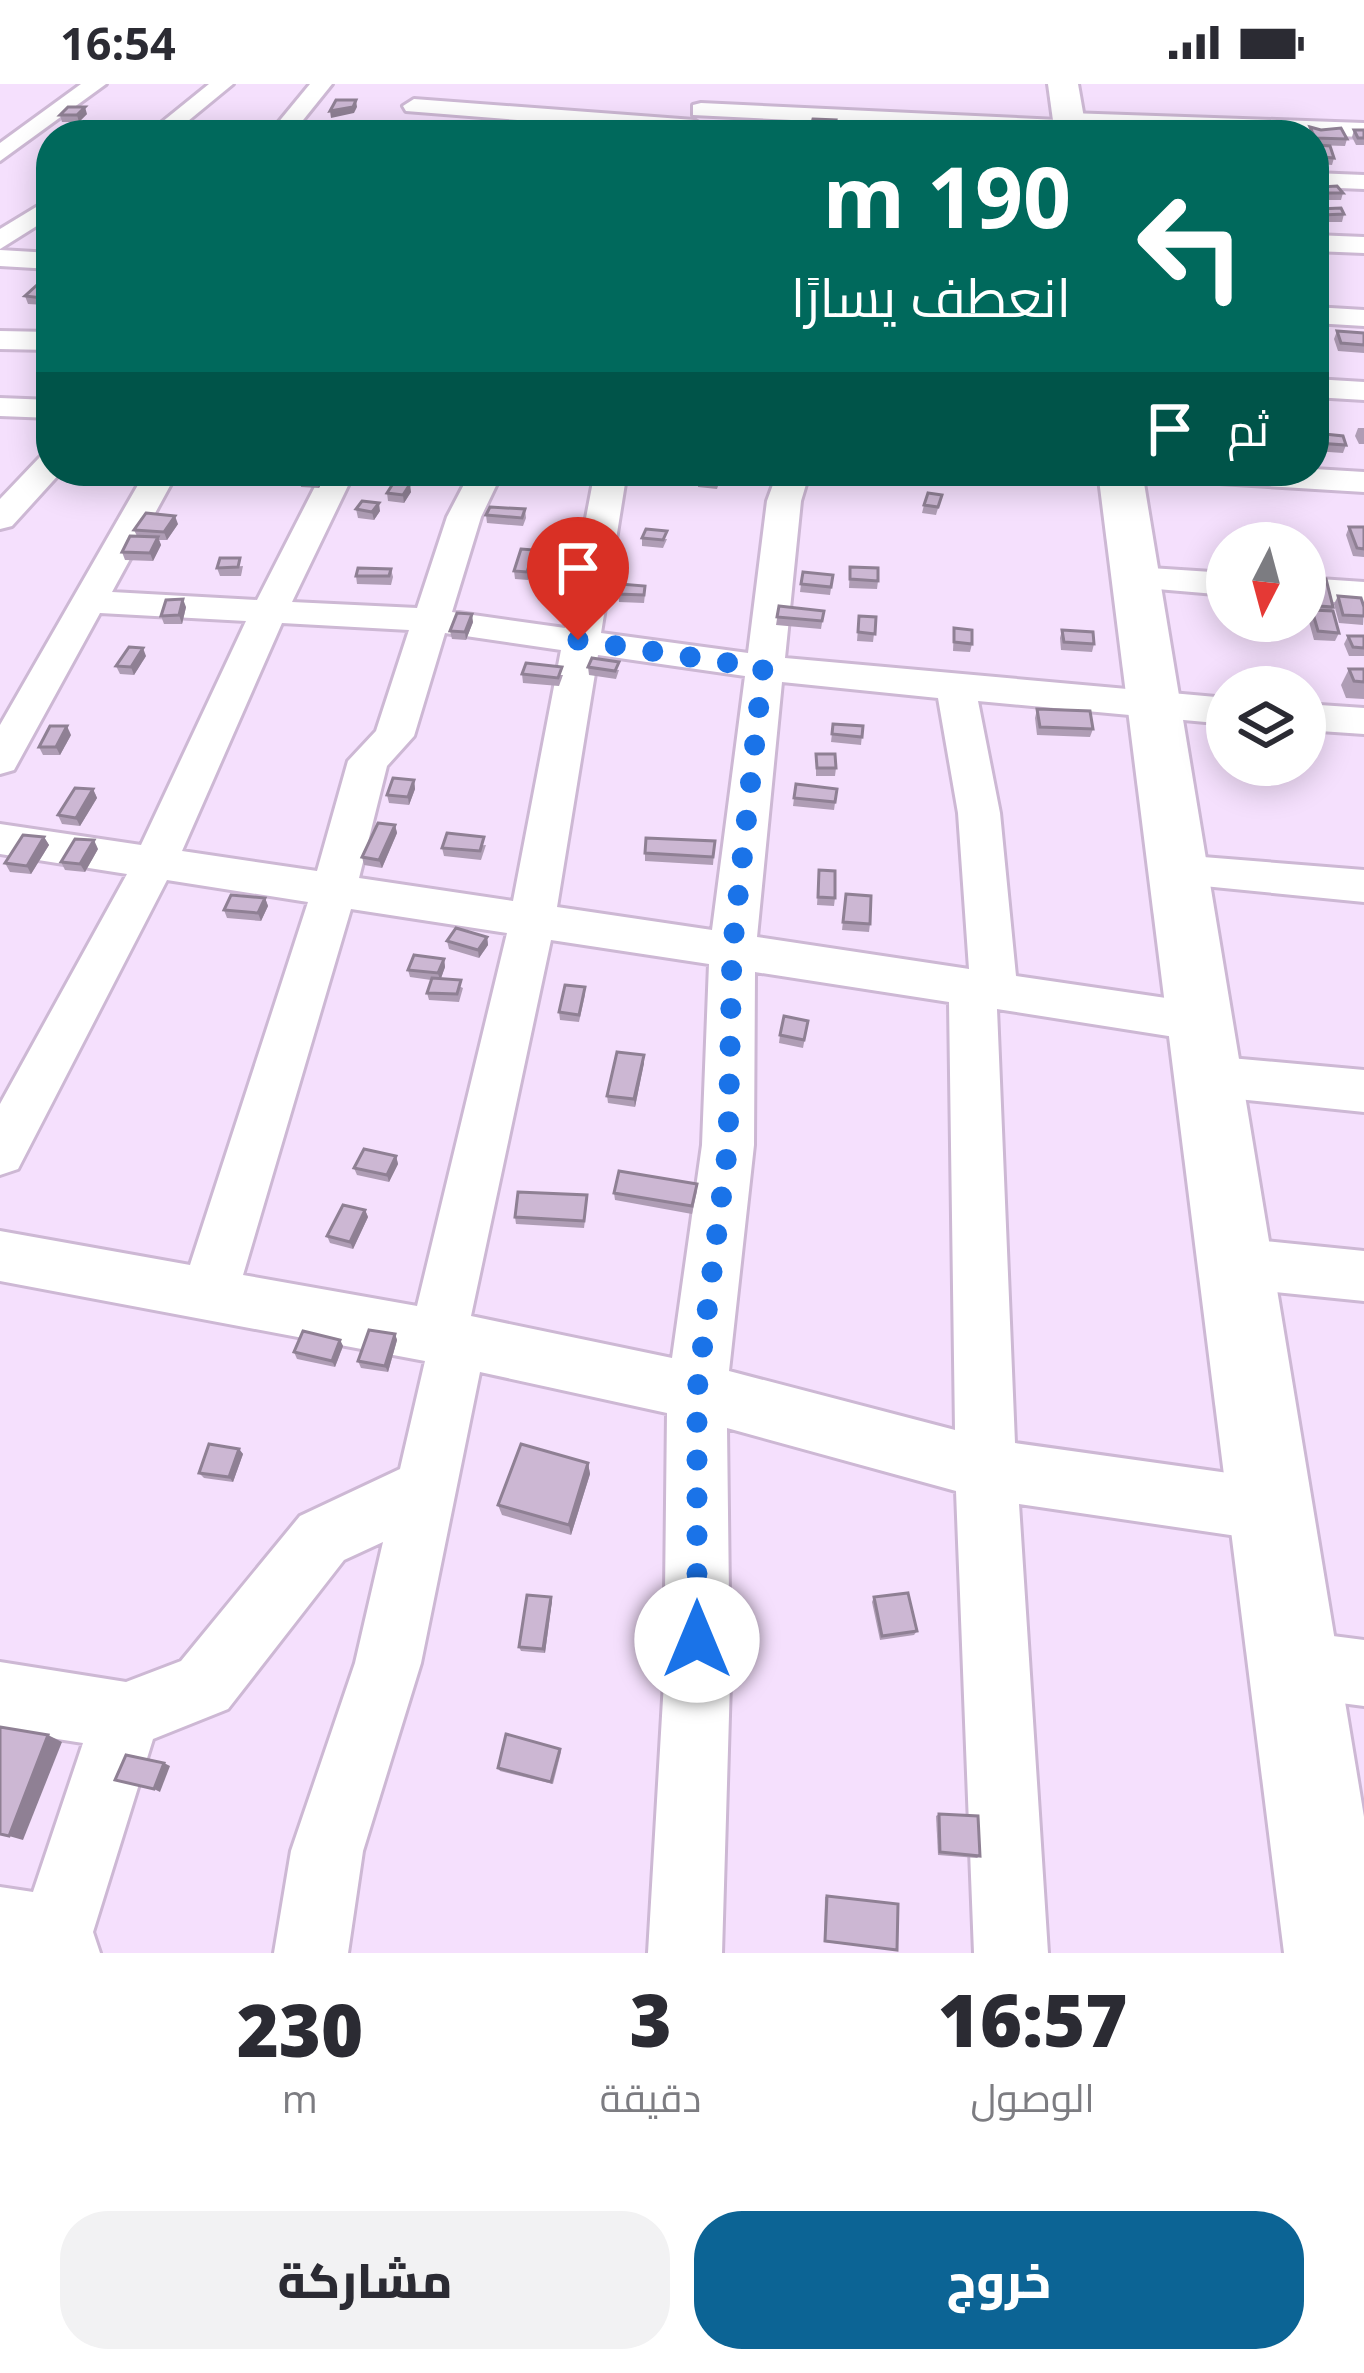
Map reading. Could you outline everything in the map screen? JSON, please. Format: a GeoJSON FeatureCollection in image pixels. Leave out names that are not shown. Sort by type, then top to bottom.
{"type":"FeatureCollection","features":[{"type":"Feature","properties":{"kind":"street"},"geometry":{"type":"LineString","coordinates":[[46,120],[95,84]]}},
{"type":"Feature","properties":{"kind":"street"},"geometry":{"type":"LineString","coordinates":[[176,120],[222,84]]}},
{"type":"Feature","properties":{"kind":"street"},"geometry":{"type":"LineString","coordinates":[[292,120],[321,84]]}},
{"type":"Feature","properties":{"kind":"street"},"geometry":{"type":"LineString","coordinates":[[434,84],[409,115],[507,120]]}},
{"type":"Feature","properties":{"kind":"street"},"geometry":{"type":"LineString","coordinates":[[696,120],[709,84]]}},
{"type":"Feature","properties":{"kind":"street"},"geometry":{"type":"LineString","coordinates":[[1063,84],[1069,120]]}},
{"type":"Feature","properties":{"kind":"street"},"geometry":{"type":"LineString","coordinates":[[528,120],[555,90]]}},
{"type":"Feature","properties":{"kind":"street"},"geometry":{"type":"LineString","coordinates":[[0,154],[36,127]]}},
{"type":"Feature","properties":{"kind":"street"},"geometry":{"type":"LineString","coordinates":[[1329,130],[1364,130]]}},
{"type":"Feature","properties":{"kind":"street"},"geometry":{"type":"LineString","coordinates":[[1329,180],[1364,182]]}},
{"type":"Feature","properties":{"kind":"street"},"geometry":{"type":"LineString","coordinates":[[0,241],[36,216]]}},
{"type":"Feature","properties":{"kind":"street"},"geometry":{"type":"LineString","coordinates":[[1329,244],[1364,245]]}},
{"type":"Feature","properties":{"kind":"street"},"geometry":{"type":"LineString","coordinates":[[0,258],[36,260]]}},
{"type":"Feature","properties":{"kind":"street"},"geometry":{"type":"LineString","coordinates":[[1329,316],[1364,318]]}},
{"type":"Feature","properties":{"kind":"street"},"geometry":{"type":"LineString","coordinates":[[0,340],[36,341]]}},
{"type":"Feature","properties":{"kind":"street"},"geometry":{"type":"LineString","coordinates":[[1329,389],[1364,391]]}},
{"type":"Feature","properties":{"kind":"street"},"geometry":{"type":"LineString","coordinates":[[0,407],[36,408]]}},
{"type":"Feature","properties":{"kind":"street"},"geometry":{"type":"LineString","coordinates":[[0,519],[36,480]]}},
{"type":"Feature","properties":{"kind":"street"},"geometry":{"type":"LineString","coordinates":[[1329,480],[1364,482]]}},
{"type":"Feature","properties":{"kind":"street"},"geometry":{"type":"LineString","coordinates":[[0,760],[154,486]]}},
{"type":"Feature","properties":{"kind":"street"},"geometry":{"type":"LineString","coordinates":[[0,1154],[156,860],[332,486]]}},
{"type":"Feature","properties":{"kind":"street"},"geometry":{"type":"LineString","coordinates":[[209,1294],[334,891],[368,761],[394,736],[464,517],[480,486]]}},
{"type":"Feature","properties":{"kind":"street"},"geometry":{"type":"LineString","coordinates":[[311,1953],[316,1896],[327,1850],[388,1663],[532,922],[608,486]]}},
{"type":"Feature","properties":{"kind":"street"},"geometry":{"type":"LineString","coordinates":[[685,1953],[697,1682],[697,1391],[728,1145],[732,952],[763,668],[789,486]]}},
{"type":"Feature","properties":{"kind":"street"},"geometry":{"type":"LineString","coordinates":[[1122,486],[1270,1510],[1329,1669],[1336,1953]]}},
{"type":"Feature","properties":{"kind":"street"},"geometry":{"type":"LineString","coordinates":[[1256,486],[1265,517]]}},
{"type":"Feature","properties":{"kind":"street"},"geometry":{"type":"LineString","coordinates":[[1135,578],[1206,583]]}},
{"type":"Feature","properties":{"kind":"street"},"geometry":{"type":"LineString","coordinates":[[1326,590],[1364,593]]}},
{"type":"Feature","properties":{"kind":"street"},"geometry":{"type":"LineString","coordinates":[[89,602],[430,620],[763,668],[956,690],[1206,710]]}},
{"type":"Feature","properties":{"kind":"street"},"geometry":{"type":"LineString","coordinates":[[956,690],[979,814],[986,1469],[1011,1953]]}},
{"type":"Feature","properties":{"kind":"street"},"geometry":{"type":"LineString","coordinates":[[1326,719],[1364,722]]}},
{"type":"Feature","properties":{"kind":"street"},"geometry":{"type":"LineString","coordinates":[[0,839],[983,988],[1364,1090]]}},
{"type":"Feature","properties":{"kind":"street"},"geometry":{"type":"LineString","coordinates":[[1178,871],[1364,886]]}},
{"type":"Feature","properties":{"kind":"street"},"geometry":{"type":"LineString","coordinates":[[0,1256],[448,1338],[697,1391],[986,1469],[1270,1510]]}},
{"type":"Feature","properties":{"kind":"street"},"geometry":{"type":"LineString","coordinates":[[1235,1263],[1364,1276]]}},
{"type":"Feature","properties":{"kind":"street"},"geometry":{"type":"LineString","coordinates":[[0,1696],[126,1716],[204,1685],[322,1538],[423,1490]]}},
{"type":"Feature","properties":{"kind":"street"},"geometry":{"type":"LineString","coordinates":[[40,1936],[126,1716]]}},
{"type":"Feature","properties":{"kind":"building"},"geometry":{"type":"Polygon","coordinates":[[[336,100],[356,100],[353,107],[330,111],[336,100]]]}},
{"type":"Feature","properties":{"kind":"building"},"geometry":{"type":"Polygon","coordinates":[[[68,107],[85,107],[77,115],[60,115],[68,107]]]}},
{"type":"Feature","properties":{"kind":"building"},"geometry":{"type":"Polygon","coordinates":[[[1341,128],[1347,139],[1329,138],[1329,129],[1341,128]]]}},
{"type":"Feature","properties":{"kind":"building"},"geometry":{"type":"Polygon","coordinates":[[[1337,331],[1364,333],[1364,345],[1341,343],[1337,331]]]}},
{"type":"Feature","properties":{"kind":"building"},"geometry":{"type":"Polygon","coordinates":[[[1329,434],[1343,436],[1346,445],[1329,444],[1329,434]]]}},
{"type":"Feature","properties":{"kind":"building"},"geometry":{"type":"Polygon","coordinates":[[[391,486],[409,486],[403,495],[387,493],[391,486]]]}},
{"type":"Feature","properties":{"kind":"building"},"geometry":{"type":"Polygon","coordinates":[[[928,493],[942,495],[938,507],[924,505],[928,493]]]}},
{"type":"Feature","properties":{"kind":"building"},"geometry":{"type":"Polygon","coordinates":[[[362,501],[379,503],[372,512],[356,509],[362,501]]]}},
{"type":"Feature","properties":{"kind":"building"},"geometry":{"type":"Polygon","coordinates":[[[490,507],[525,509],[522,518],[486,515],[490,507]]]}},
{"type":"Feature","properties":{"kind":"building"},"geometry":{"type":"Polygon","coordinates":[[[146,513],[175,516],[164,532],[134,530],[146,513]]]}},
{"type":"Feature","properties":{"kind":"building"},"geometry":{"type":"Polygon","coordinates":[[[1349,527],[1364,527],[1364,549],[1357,548],[1349,527]]]}},
{"type":"Feature","properties":{"kind":"building"},"geometry":{"type":"Polygon","coordinates":[[[646,529],[667,531],[663,540],[642,538],[646,529]]]}},
{"type":"Feature","properties":{"kind":"building"},"geometry":{"type":"Polygon","coordinates":[[[130,536],[158,537],[150,553],[122,552],[130,536]]]}},
{"type":"Feature","properties":{"kind":"building"},"geometry":{"type":"Polygon","coordinates":[[[521,549],[534,550],[527,572],[514,571],[521,549]]]}},
{"type":"Feature","properties":{"kind":"building"},"geometry":{"type":"Polygon","coordinates":[[[220,558],[240,558],[238,567],[217,568],[220,558]]]}},
{"type":"Feature","properties":{"kind":"building"},"geometry":{"type":"Polygon","coordinates":[[[850,567],[878,568],[878,581],[850,579],[850,567]]]}},
{"type":"Feature","properties":{"kind":"building"},"geometry":{"type":"Polygon","coordinates":[[[358,568],[391,569],[389,576],[356,576],[358,568]]]}},
{"type":"Feature","properties":{"kind":"building"},"geometry":{"type":"Polygon","coordinates":[[[803,572],[833,575],[831,587],[801,584],[803,572]]]}},
{"type":"Feature","properties":{"kind":"building"},"geometry":{"type":"Polygon","coordinates":[[[1326,579],[1333,607],[1326,606],[1326,579]]]}},
{"type":"Feature","properties":{"kind":"building"},"geometry":{"type":"Polygon","coordinates":[[[620,584],[645,586],[644,595],[618,594],[620,584]]]}},
{"type":"Feature","properties":{"kind":"building"},"geometry":{"type":"Polygon","coordinates":[[[1338,596],[1361,598],[1364,616],[1343,615],[1338,596]]]}},
{"type":"Feature","properties":{"kind":"building"},"geometry":{"type":"Polygon","coordinates":[[[183,599],[179,615],[161,616],[166,600],[183,599]]]}},
{"type":"Feature","properties":{"kind":"building"},"geometry":{"type":"Polygon","coordinates":[[[779,606],[824,611],[822,621],[777,617],[779,606]]]}},
{"type":"Feature","properties":{"kind":"building"},"geometry":{"type":"Polygon","coordinates":[[[1326,611],[1333,611],[1339,633],[1326,632],[1326,611]]]}},
{"type":"Feature","properties":{"kind":"building"},"geometry":{"type":"Polygon","coordinates":[[[457,613],[472,614],[465,632],[450,631],[457,613]]]}},
{"type":"Feature","properties":{"kind":"building"},"geometry":{"type":"Polygon","coordinates":[[[859,616],[876,617],[875,634],[858,632],[859,616]]]}},
{"type":"Feature","properties":{"kind":"building"},"geometry":{"type":"Polygon","coordinates":[[[954,628],[972,630],[972,644],[954,642],[954,628]]]}},
{"type":"Feature","properties":{"kind":"building"},"geometry":{"type":"Polygon","coordinates":[[[1062,630],[1093,632],[1094,644],[1064,642],[1062,630]]]}},
{"type":"Feature","properties":{"kind":"building"},"geometry":{"type":"Polygon","coordinates":[[[1348,636],[1364,636],[1364,648],[1353,647],[1348,636]]]}},
{"type":"Feature","properties":{"kind":"building"},"geometry":{"type":"Polygon","coordinates":[[[129,647],[143,648],[131,667],[116,666],[129,647]]]}},
{"type":"Feature","properties":{"kind":"building"},"geometry":{"type":"Polygon","coordinates":[[[592,658],[619,662],[615,671],[588,667],[592,658]]]}},
{"type":"Feature","properties":{"kind":"building"},"geometry":{"type":"Polygon","coordinates":[[[526,663],[562,667],[558,678],[522,674],[526,663]]]}},
{"type":"Feature","properties":{"kind":"building"},"geometry":{"type":"Polygon","coordinates":[[[1349,669],[1364,669],[1364,682],[1354,681],[1349,669]]]}},
{"type":"Feature","properties":{"kind":"building"},"geometry":{"type":"Polygon","coordinates":[[[1037,709],[1090,711],[1093,729],[1040,727],[1037,709]]]}},
{"type":"Feature","properties":{"kind":"building"},"geometry":{"type":"Polygon","coordinates":[[[833,724],[863,726],[862,737],[832,734],[833,724]]]}},
{"type":"Feature","properties":{"kind":"building"},"geometry":{"type":"Polygon","coordinates":[[[50,726],[67,726],[56,747],[39,747],[50,726]]]}},
{"type":"Feature","properties":{"kind":"building"},"geometry":{"type":"Polygon","coordinates":[[[816,754],[835,754],[836,768],[817,768],[816,754]]]}},
{"type":"Feature","properties":{"kind":"building"},"geometry":{"type":"Polygon","coordinates":[[[393,778],[414,780],[408,797],[387,795],[393,778]]]}},
{"type":"Feature","properties":{"kind":"building"},"geometry":{"type":"Polygon","coordinates":[[[796,784],[837,789],[835,802],[794,798],[796,784]]]}},
{"type":"Feature","properties":{"kind":"building"},"geometry":{"type":"Polygon","coordinates":[[[75,788],[93,789],[76,818],[58,815],[75,788]]]}},
{"type":"Feature","properties":{"kind":"building"},"geometry":{"type":"Polygon","coordinates":[[[378,823],[395,825],[379,860],[362,857],[378,823]]]}},
{"type":"Feature","properties":{"kind":"building"},"geometry":{"type":"Polygon","coordinates":[[[447,833],[484,837],[480,851],[442,848],[447,833]]]}},
{"type":"Feature","properties":{"kind":"building"},"geometry":{"type":"Polygon","coordinates":[[[23,835],[44,837],[27,866],[5,863],[23,835]]]}},
{"type":"Feature","properties":{"kind":"building"},"geometry":{"type":"Polygon","coordinates":[[[646,838],[715,841],[713,857],[645,853],[646,838]]]}},
{"type":"Feature","properties":{"kind":"building"},"geometry":{"type":"Polygon","coordinates":[[[75,839],[94,840],[80,864],[61,862],[75,839]]]}},
{"type":"Feature","properties":{"kind":"building"},"geometry":{"type":"Polygon","coordinates":[[[819,870],[835,871],[835,898],[818,897],[819,870]]]}},
{"type":"Feature","properties":{"kind":"building"},"geometry":{"type":"Polygon","coordinates":[[[846,894],[871,896],[870,924],[843,922],[846,894]]]}},
{"type":"Feature","properties":{"kind":"building"},"geometry":{"type":"Polygon","coordinates":[[[231,895],[265,898],[258,913],[224,910],[231,895]]]}},
{"type":"Feature","properties":{"kind":"building"},"geometry":{"type":"Polygon","coordinates":[[[456,928],[487,937],[478,950],[447,941],[456,928]]]}},
{"type":"Feature","properties":{"kind":"building"},"geometry":{"type":"Polygon","coordinates":[[[414,955],[444,959],[438,973],[408,970],[414,955]]]}},
{"type":"Feature","properties":{"kind":"building"},"geometry":{"type":"Polygon","coordinates":[[[432,978],[461,980],[457,994],[427,993],[432,978]]]}},
{"type":"Feature","properties":{"kind":"building"},"geometry":{"type":"Polygon","coordinates":[[[565,985],[585,987],[579,1015],[559,1012],[565,985]]]}},
{"type":"Feature","properties":{"kind":"building"},"geometry":{"type":"Polygon","coordinates":[[[784,1016],[808,1021],[804,1040],[780,1035],[784,1016]]]}},
{"type":"Feature","properties":{"kind":"building"},"geometry":{"type":"Polygon","coordinates":[[[617,1052],[644,1055],[634,1099],[607,1096],[617,1052]]]}},
{"type":"Feature","properties":{"kind":"building"},"geometry":{"type":"Polygon","coordinates":[[[364,1149],[396,1156],[387,1175],[354,1168],[364,1149]]]}},
{"type":"Feature","properties":{"kind":"building"},"geometry":{"type":"Polygon","coordinates":[[[619,1171],[697,1184],[692,1206],[614,1193],[619,1171]]]}},
{"type":"Feature","properties":{"kind":"building"},"geometry":{"type":"Polygon","coordinates":[[[518,1192],[587,1195],[584,1221],[515,1217],[518,1192]]]}},
{"type":"Feature","properties":{"kind":"building"},"geometry":{"type":"Polygon","coordinates":[[[343,1205],[365,1210],[350,1242],[327,1236],[343,1205]]]}},
{"type":"Feature","properties":{"kind":"building"},"geometry":{"type":"Polygon","coordinates":[[[369,1330],[395,1334],[385,1366],[358,1361],[369,1330]]]}},
{"type":"Feature","properties":{"kind":"building"},"geometry":{"type":"Polygon","coordinates":[[[303,1331],[340,1340],[332,1361],[294,1352],[303,1331]]]}},
{"type":"Feature","properties":{"kind":"building"},"geometry":{"type":"Polygon","coordinates":[[[209,1444],[239,1449],[229,1477],[199,1473],[209,1444]]]}},
{"type":"Feature","properties":{"kind":"building"},"geometry":{"type":"Polygon","coordinates":[[[521,1444],[588,1463],[569,1525],[498,1505],[521,1444]]]}},
{"type":"Feature","properties":{"kind":"building"},"geometry":{"type":"Polygon","coordinates":[[[908,1593],[917,1631],[882,1636],[874,1597],[908,1593]]]}},
{"type":"Feature","properties":{"kind":"building"},"geometry":{"type":"Polygon","coordinates":[[[527,1595],[551,1597],[543,1649],[519,1647],[527,1595]]]}},
{"type":"Feature","properties":{"kind":"building"},"geometry":{"type":"Polygon","coordinates":[[[0,1727],[48,1735],[9,1836],[0,1834],[0,1727]]]}},
{"type":"Feature","properties":{"kind":"building"},"geometry":{"type":"Polygon","coordinates":[[[506,1734],[560,1749],[551,1782],[498,1768],[506,1734]]]}},
{"type":"Feature","properties":{"kind":"building"},"geometry":{"type":"Polygon","coordinates":[[[126,1755],[164,1763],[154,1789],[115,1780],[126,1755]]]}},
{"type":"Feature","properties":{"kind":"building"},"geometry":{"type":"Polygon","coordinates":[[[939,1814],[978,1816],[980,1856],[940,1852],[939,1814]]]}},
{"type":"Feature","properties":{"kind":"building"},"geometry":{"type":"Polygon","coordinates":[[[827,1896],[898,1904],[897,1950],[825,1941],[827,1896]]]}},
{"type":"Feature","properties":{"kind":"route"},"geometry":{"type":"LineString","coordinates":[[578,640],[763,668],[732,952],[728,1145],[697,1391],[697,1640]]}}]}
